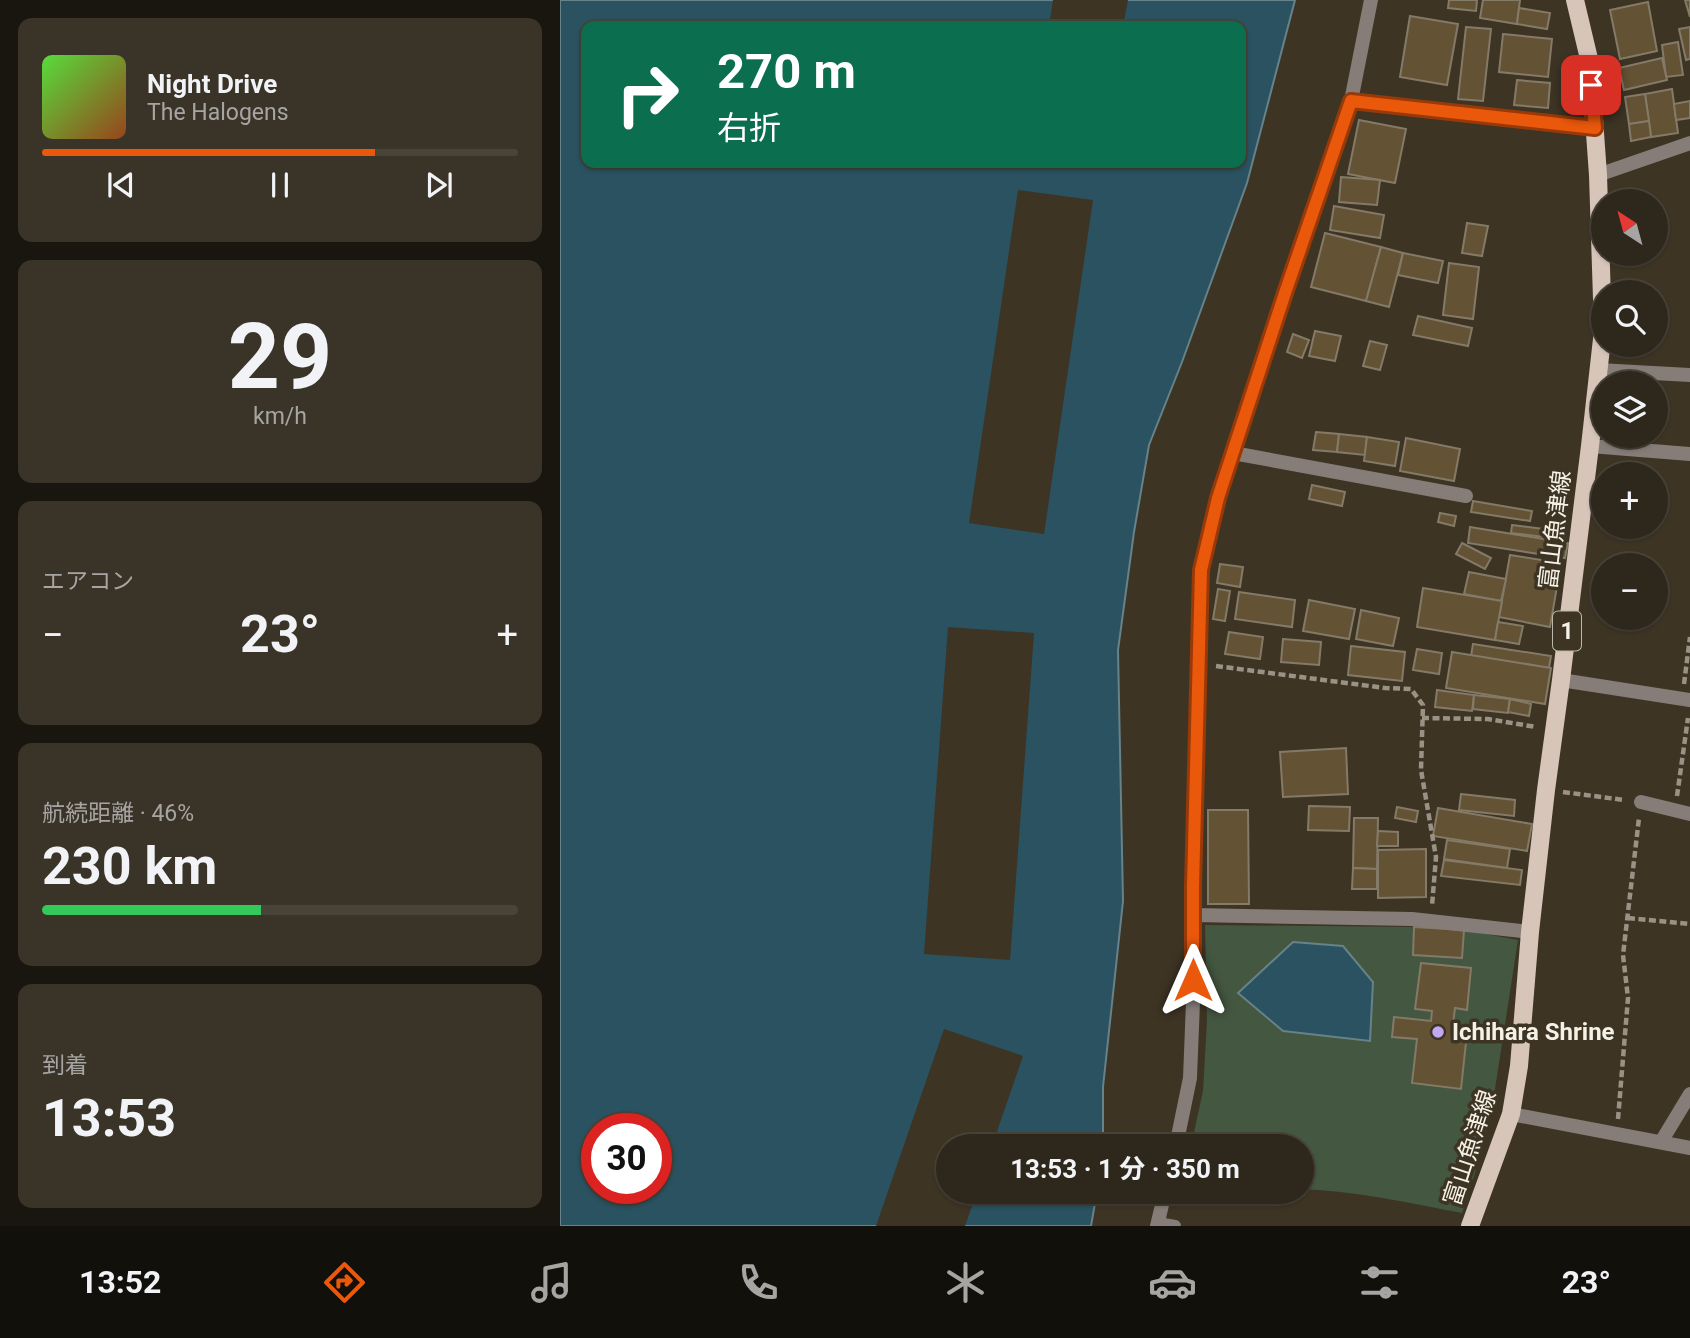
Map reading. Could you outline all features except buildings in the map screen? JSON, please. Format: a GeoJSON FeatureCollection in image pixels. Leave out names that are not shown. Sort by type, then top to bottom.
{"type":"FeatureCollection","features":[{"type":"Feature","properties":{"kind":"main road","name":"富山魚津線"},"geometry":{"type":"LineString","coordinates":[[1470,1226],[1511,1114],[1519,1066],[1546,790],[1603,330],[1598,175],[1590,63],[1575,0]]}},
{"type":"Feature","properties":{"kind":"street"},"geometry":{"type":"LineString","coordinates":[[1178,1134],[1190,1078],[1201,570],[1218,498],[1351,101],[1371,0]]}},
{"type":"Feature","properties":{"kind":"street"},"geometry":{"type":"LineString","coordinates":[[1351,101],[1595,128]]}},
{"type":"Feature","properties":{"kind":"street"},"geometry":{"type":"LineString","coordinates":[[1598,175],[1690,143]]}},
{"type":"Feature","properties":{"kind":"street"},"geometry":{"type":"LineString","coordinates":[[1598,370],[1690,375]]}},
{"type":"Feature","properties":{"kind":"street"},"geometry":{"type":"LineString","coordinates":[[1590,446],[1690,454]]}},
{"type":"Feature","properties":{"kind":"street"},"geometry":{"type":"LineString","coordinates":[[1233,453],[1466,496]]}},
{"type":"Feature","properties":{"kind":"street"},"geometry":{"type":"LineString","coordinates":[[1561,680],[1687,702]]}},
{"type":"Feature","properties":{"kind":"street"},"geometry":{"type":"LineString","coordinates":[[1641,802],[1690,814]]}},
{"type":"Feature","properties":{"kind":"street"},"geometry":{"type":"LineString","coordinates":[[1193,915],[1412,919],[1530,932]]}},
{"type":"Feature","properties":{"kind":"street"},"geometry":{"type":"LineString","coordinates":[[1661,1142],[1690,1094]]}},
{"type":"Feature","properties":{"kind":"street"},"geometry":{"type":"LineString","coordinates":[[1511,1114],[1690,1148]]}},
{"type":"Feature","properties":{"kind":"street"},"geometry":{"type":"LineString","coordinates":[[1158,1225],[1162,1204]]}},
{"type":"Feature","properties":{"kind":"lane"},"geometry":{"type":"LineString","coordinates":[[1158,1225],[1175,1226]]}},
{"type":"Feature","properties":{"kind":"path"},"geometry":{"type":"LineString","coordinates":[[1674,810],[1687,702],[1690,637]]}},
{"type":"Feature","properties":{"kind":"path"},"geometry":{"type":"LineString","coordinates":[[1198,663],[1385,688],[1411,689],[1423,705],[1420,770],[1436,857],[1431,921]]}},
{"type":"Feature","properties":{"kind":"path"},"geometry":{"type":"LineString","coordinates":[[1422,718],[1488,719],[1554,730]]}},
{"type":"Feature","properties":{"kind":"path"},"geometry":{"type":"LineString","coordinates":[[1546,790],[1641,802],[1623,955],[1629,998],[1617,1134]]}},
{"type":"Feature","properties":{"kind":"path"},"geometry":{"type":"LineString","coordinates":[[1628,918],[1690,924]]}},
{"type":"Feature","properties":{"kind":"green space"},"geometry":{"type":"Polygon","coordinates":[[[1205,925],[1414,927],[1464,930],[1518,940],[1493,1102],[1462,1213],[1362,1195],[1314,1190],[1314,1134],[1194,1134],[1203,1091],[1207,1021],[1205,925]]]}},
{"type":"Feature","properties":{"kind":"water"},"geometry":{"type":"Polygon","coordinates":[[[560,0],[1295,0],[1247,183],[1149,445],[1134,532],[1118,650],[1123,901],[1103,1087],[1103,1134],[936,1134],[936,1204],[1095,1204],[1091,1226],[560,1226],[560,0]]]}},
{"type":"Feature","properties":{"kind":"water"},"geometry":{"type":"Polygon","coordinates":[[[1293,942],[1343,946],[1373,982],[1370,1041],[1283,1031],[1238,993],[1293,942]]]}},
{"type":"Feature","properties":{"kind":"pier"},"geometry":{"type":"Polygon","coordinates":[[[1053,0],[1128,0],[1124,21],[1050,21],[1053,0]]]}},
{"type":"Feature","properties":{"kind":"pier"},"geometry":{"type":"Polygon","coordinates":[[[1018,190],[1093,200],[1044,534],[969,523],[1018,190]]]}},
{"type":"Feature","properties":{"kind":"pier"},"geometry":{"type":"Polygon","coordinates":[[[948,627],[1034,633],[1010,960],[924,954],[948,627]]]}},
{"type":"Feature","properties":{"kind":"pier"},"geometry":{"type":"Polygon","coordinates":[[[944,1029],[1023,1056],[996,1134],[936,1134],[936,1204],[973,1204],[965,1226],[876,1226],[944,1029]]]}},
{"type":"Feature","properties":{"kind":"place","name":"Ichihara Shrine"},"geometry":{"type":"Point","coordinates":[1438,1032]}},
{"type":"Feature","properties":{"kind":"route"},"geometry":{"type":"LineString","coordinates":[[1193,980],[1201,570],[1218,498],[1351,101],[1595,128],[1591,85]]}}]}
